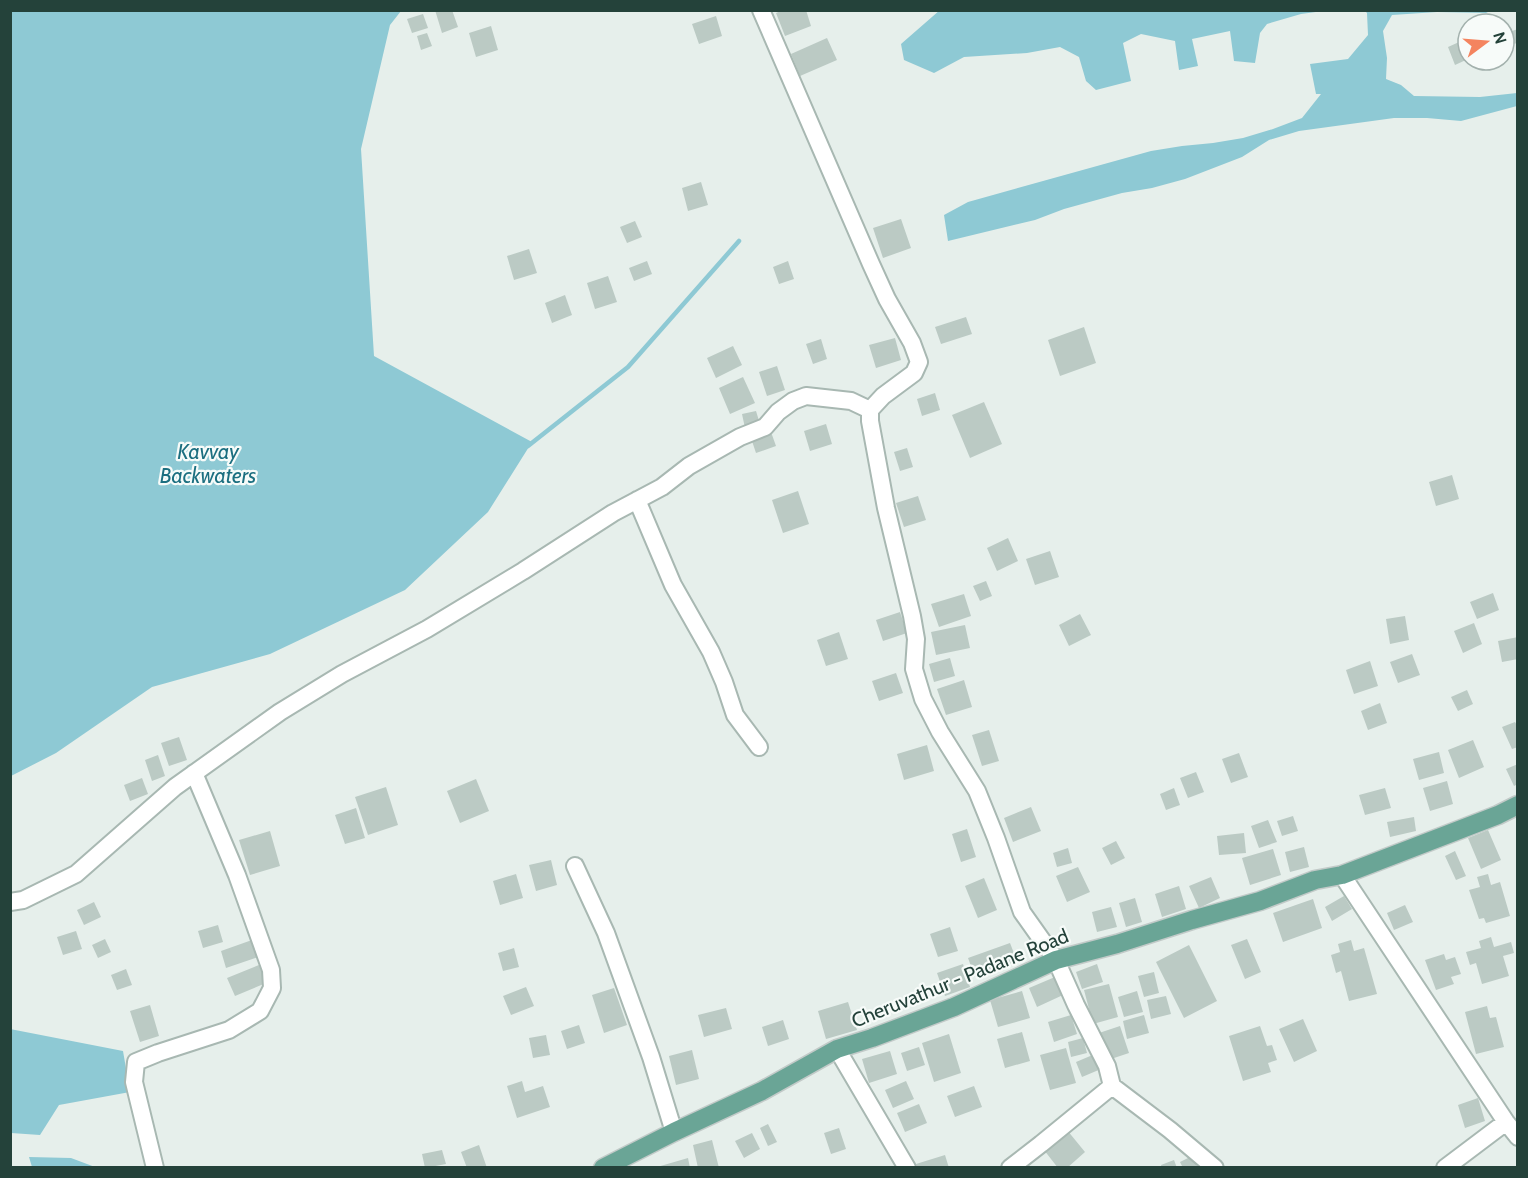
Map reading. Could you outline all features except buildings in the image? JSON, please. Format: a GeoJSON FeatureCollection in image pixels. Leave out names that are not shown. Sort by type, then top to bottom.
{"type":"FeatureCollection","features":[{"type":"Feature","properties":{"kind":"main road","name":"Cheruvathur - Padane Road"},"geometry":{"type":"LineString","coordinates":[[603,1167],[762,1091],[837,1049],[954,1007],[1056,960],[1260,901],[1315,880],[1342,875],[1498,816],[1518,805]]}},
{"type":"Feature","properties":{"kind":"street"},"geometry":{"type":"LineString","coordinates":[[761,10],[871,264],[887,299],[912,343],[919,362],[914,373],[883,396],[870,410],[870,421],[884,497],[912,616],[916,639],[914,669],[923,699],[940,732],[977,791],[1022,912],[1056,960],[1107,1066],[1112,1086],[1215,1167]]}},
{"type":"Feature","properties":{"kind":"street"},"geometry":{"type":"LineString","coordinates":[[10,902],[23,900],[76,874],[175,787],[279,712],[342,674],[427,629],[613,513],[662,487],[689,466],[740,437],[765,427],[778,412],[793,401],[806,396],[851,401],[870,410]]}},
{"type":"Feature","properties":{"kind":"street"},"geometry":{"type":"LineString","coordinates":[[637,500],[673,585],[715,662],[735,715],[759,747]]}},
{"type":"Feature","properties":{"kind":"street"},"geometry":{"type":"LineString","coordinates":[[155,1167],[134,1082],[136,1062],[229,1030],[260,1011],[272,988],[271,970],[237,875],[194,773]]}},
{"type":"Feature","properties":{"kind":"street"},"geometry":{"type":"LineString","coordinates":[[575,866],[606,933],[651,1057],[674,1132]]}},
{"type":"Feature","properties":{"kind":"street"},"geometry":{"type":"LineString","coordinates":[[1342,875],[1518,1137]]}},
{"type":"Feature","properties":{"kind":"street"},"geometry":{"type":"LineString","coordinates":[[837,1049],[906,1167]]}},
{"type":"Feature","properties":{"kind":"street"},"geometry":{"type":"LineString","coordinates":[[1010,1167],[1112,1086]]}},
{"type":"Feature","properties":{"kind":"street"},"geometry":{"type":"LineString","coordinates":[[1445,1167],[1506,1122]]}},
{"type":"Feature","properties":{"kind":"water","name":"Kavvay Backwaters"},"geometry":{"type":"Polygon","coordinates":[[[11,10],[401,11],[390,25],[361,149],[374,356],[532,442],[488,512],[405,590],[270,654],[152,687],[56,753],[11,776],[11,10]]]}},
{"type":"Feature","properties":{"kind":"water"},"geometry":{"type":"Polygon","coordinates":[[[940,10],[1323,11],[1301,14],[1267,24],[1260,33],[1255,63],[1234,61],[1230,31],[1192,39],[1198,66],[1179,70],[1175,41],[1141,34],[1123,43],[1131,81],[1096,90],[1086,81],[1079,57],[1060,47],[1027,53],[964,57],[934,73],[904,60],[901,44],[940,10]]]}},
{"type":"Feature","properties":{"kind":"water"},"geometry":{"type":"Polygon","coordinates":[[[1365,11],[1490,11],[1392,15],[1383,31],[1387,58],[1386,79],[1401,85],[1414,96],[1480,97],[1517,93],[1517,106],[1461,121],[1394,118],[1299,131],[1269,140],[1242,157],[1185,179],[1122,193],[1064,209],[1035,220],[948,241],[944,215],[968,202],[1151,151],[1243,138],[1302,118],[1321,94],[1316,94],[1310,64],[1348,59],[1368,35],[1365,11]]]}},
{"type":"Feature","properties":{"kind":"water"},"geometry":{"type":"Polygon","coordinates":[[[10,1029],[123,1051],[130,1092],[59,1105],[40,1135],[11,1133],[10,1029]]]}},
{"type":"Feature","properties":{"kind":"water"},"geometry":{"type":"Polygon","coordinates":[[[29,1157],[71,1158],[95,1167],[32,1167],[29,1157]]]}},
{"type":"Feature","properties":{"kind":"waterway"},"geometry":{"type":"LineString","coordinates":[[528,446],[628,367],[739,241]]}}]}
